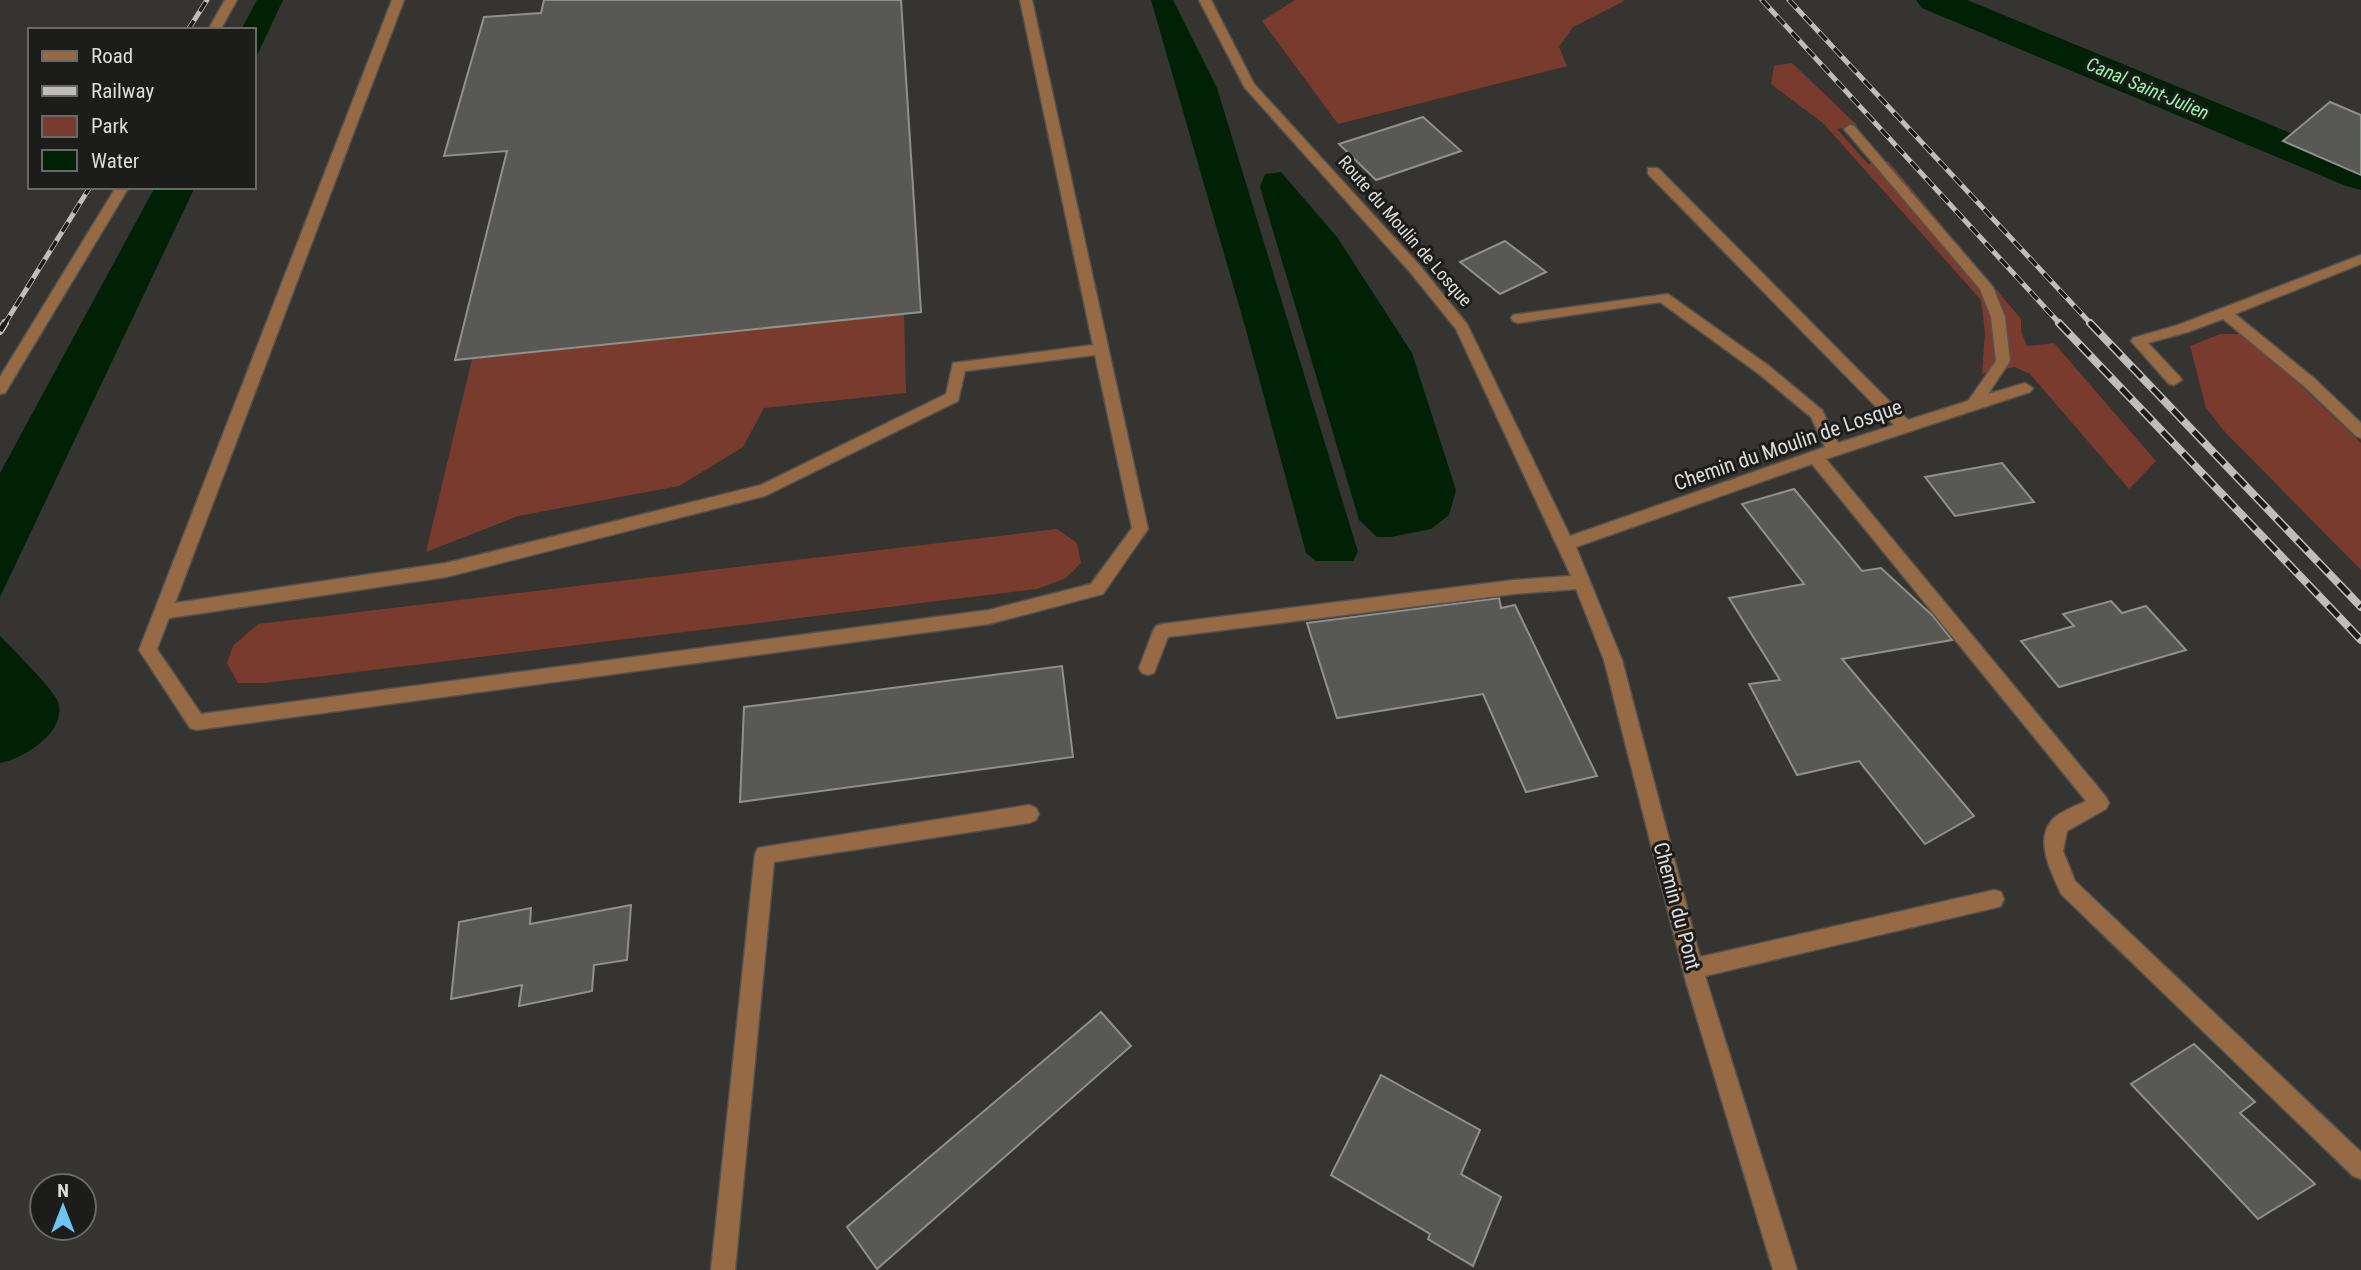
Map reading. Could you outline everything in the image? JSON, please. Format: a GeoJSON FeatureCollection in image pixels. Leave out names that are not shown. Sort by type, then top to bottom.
{"type":"FeatureCollection","features":[{"type":"Feature","properties":{"kind":"street"},"geometry":{"type":"LineString","coordinates":[[215,28],[230,0]]}},
{"type":"Feature","properties":{"kind":"street"},"geometry":{"type":"LineString","coordinates":[[398,0],[148,650],[196,722],[989,617],[1097,589],[1140,529],[1026,0]]}},
{"type":"Feature","properties":{"kind":"street","name":"Route du Moulin de Losque"},"geometry":{"type":"LineString","coordinates":[[1205,0],[1249,85],[1415,269],[1462,327],[1566,544]]}},
{"type":"Feature","properties":{"kind":"street"},"geometry":{"type":"LineString","coordinates":[[1850,129],[1986,287],[1998,317],[2003,361],[1973,405]]}},
{"type":"Feature","properties":{"kind":"street"},"geometry":{"type":"LineString","coordinates":[[1653,171],[1905,428]]}},
{"type":"Feature","properties":{"kind":"street"},"geometry":{"type":"LineString","coordinates":[[0,389],[122,189]]}},
{"type":"Feature","properties":{"kind":"street"},"geometry":{"type":"LineString","coordinates":[[2174,380],[2138,341],[2183,329],[2361,259]]}},
{"type":"Feature","properties":{"kind":"street"},"geometry":{"type":"LineString","coordinates":[[1518,318],[1663,298],[1764,370],[1817,414],[1834,450]]}},
{"type":"Feature","properties":{"kind":"street"},"geometry":{"type":"LineString","coordinates":[[2224,312],[2311,383],[2361,432]]}},
{"type":"Feature","properties":{"kind":"street"},"geometry":{"type":"LineString","coordinates":[[163,612],[446,570],[765,490],[953,397],[958,367],[1101,349]]}},
{"type":"Feature","properties":{"kind":"street","name":"Chemin du Moulin de Losque"},"geometry":{"type":"LineString","coordinates":[[1566,544],[1834,450],[2025,387]]}},
{"type":"Feature","properties":{"kind":"street"},"geometry":{"type":"LineString","coordinates":[[1815,457],[2099,803],[2059,827],[2053,850],[2068,887],[2361,1168]]}},
{"type":"Feature","properties":{"kind":"street","name":"Chemin du Pont"},"geometry":{"type":"LineString","coordinates":[[1566,544],[1613,660],[1693,969],[1785,1270]]}},
{"type":"Feature","properties":{"kind":"street"},"geometry":{"type":"LineString","coordinates":[[1148,668],[1162,631],[1514,587],[1581,582]]}},
{"type":"Feature","properties":{"kind":"street"},"geometry":{"type":"LineString","coordinates":[[723,1270],[765,854],[1029,814]]}},
{"type":"Feature","properties":{"kind":"street"},"geometry":{"type":"LineString","coordinates":[[1693,969],[1994,899]]}},
{"type":"Feature","properties":{"kind":"green space"},"geometry":{"type":"Polygon","coordinates":[[[1295,0],[1624,1],[1573,27],[1559,47],[1567,66],[1338,124],[1262,21],[1295,0]]]}},
{"type":"Feature","properties":{"kind":"green space"},"geometry":{"type":"Polygon","coordinates":[[[1792,63],[1858,126],[1837,129],[1868,164],[1888,161],[2021,319],[2021,331],[2027,346],[2054,343],[2156,461],[2129,489],[2030,374],[2015,367],[1982,374],[1985,332],[1981,300],[1823,123],[1771,84],[1774,66],[1792,63]]]}},
{"type":"Feature","properties":{"kind":"green space"},"geometry":{"type":"Polygon","coordinates":[[[904,314],[906,393],[764,408],[743,447],[679,486],[518,516],[426,552],[472,359],[904,314]]]}},
{"type":"Feature","properties":{"kind":"green space"},"geometry":{"type":"Polygon","coordinates":[[[2220,334],[2242,334],[2274,360],[2361,443],[2361,570],[2225,432],[2206,408],[2190,346],[2220,334]]]}},
{"type":"Feature","properties":{"kind":"green space"},"geometry":{"type":"Polygon","coordinates":[[[1057,529],[1077,543],[1081,563],[1066,578],[1037,589],[266,683],[238,683],[227,663],[233,646],[258,624],[1057,529]]]}},
{"type":"Feature","properties":{"kind":"water"},"geometry":{"type":"Polygon","coordinates":[[[257,0],[283,0],[256,58],[256,28],[242,28],[257,0]]]}},
{"type":"Feature","properties":{"kind":"water"},"geometry":{"type":"Polygon","coordinates":[[[1151,0],[1173,0],[1217,88],[1358,552],[1353,561],[1316,561],[1306,553],[1246,330],[1151,0]]]}},
{"type":"Feature","properties":{"kind":"water"},"geometry":{"type":"Polygon","coordinates":[[[1281,172],[1337,237],[1412,353],[1456,490],[1449,515],[1431,529],[1377,537],[1359,520],[1260,187],[1265,174],[1281,172]]]}},
{"type":"Feature","properties":{"kind":"water"},"geometry":{"type":"Polygon","coordinates":[[[154,189],[194,189],[0,597],[0,473],[154,189]]]}},
{"type":"Feature","properties":{"kind":"water"},"geometry":{"type":"Polygon","coordinates":[[[0,636],[49,688],[58,702],[59,713],[57,723],[42,742],[21,756],[0,763],[0,636]]]}},
{"type":"Feature","properties":{"kind":"building"},"geometry":{"type":"Polygon","coordinates":[[[544,0],[901,0],[921,312],[455,360],[507,151],[444,156],[484,17],[541,13],[544,0]]]}},
{"type":"Feature","properties":{"kind":"building"},"geometry":{"type":"Polygon","coordinates":[[[2330,102],[2361,115],[2361,175],[2283,141],[2330,102]]]}},
{"type":"Feature","properties":{"kind":"building"},"geometry":{"type":"Polygon","coordinates":[[[1423,117],[1461,151],[1376,180],[1339,144],[1423,117]]]}},
{"type":"Feature","properties":{"kind":"building"},"geometry":{"type":"Polygon","coordinates":[[[1505,241],[1546,272],[1500,294],[1460,262],[1505,241]]]}},
{"type":"Feature","properties":{"kind":"building"},"geometry":{"type":"Polygon","coordinates":[[[2002,463],[2034,502],[1955,516],[1925,477],[2002,463]]]}},
{"type":"Feature","properties":{"kind":"building"},"geometry":{"type":"Polygon","coordinates":[[[1794,489],[1862,571],[1881,568],[1933,616],[1952,640],[1842,659],[1974,816],[1925,844],[1859,761],[1797,775],[1749,684],[1780,680],[1729,598],[1804,584],[1742,504],[1794,489]]]}},
{"type":"Feature","properties":{"kind":"building"},"geometry":{"type":"Polygon","coordinates":[[[1499,598],[1501,608],[1515,605],[1597,776],[1526,792],[1483,694],[1337,718],[1307,623],[1499,598]]]}},
{"type":"Feature","properties":{"kind":"building"},"geometry":{"type":"Polygon","coordinates":[[[2111,601],[2122,613],[2146,606],[2186,650],[2059,687],[2021,641],[2074,626],[2063,614],[2111,601]]]}},
{"type":"Feature","properties":{"kind":"building"},"geometry":{"type":"Polygon","coordinates":[[[1062,666],[1073,757],[740,802],[744,707],[1062,666]]]}},
{"type":"Feature","properties":{"kind":"building"},"geometry":{"type":"Polygon","coordinates":[[[631,905],[627,960],[594,965],[592,991],[519,1006],[522,985],[451,999],[459,922],[531,908],[530,924],[631,905]]]}},
{"type":"Feature","properties":{"kind":"building"},"geometry":{"type":"Polygon","coordinates":[[[1101,1012],[1131,1046],[877,1269],[847,1227],[1101,1012]]]}},
{"type":"Feature","properties":{"kind":"building"},"geometry":{"type":"Polygon","coordinates":[[[2194,1044],[2255,1102],[2240,1113],[2315,1184],[2258,1219],[2131,1084],[2194,1044]]]}},
{"type":"Feature","properties":{"kind":"building"},"geometry":{"type":"Polygon","coordinates":[[[1381,1075],[1480,1130],[1461,1174],[1501,1197],[1473,1266],[1428,1239],[1430,1234],[1331,1175],[1381,1075]]]}},
{"type":"Feature","properties":{"kind":"waterway","name":"Canal Saint-Julien"},"geometry":{"type":"LineString","coordinates":[[1935,0],[2361,177]]}},
{"type":"Feature","properties":{"kind":"railway"},"geometry":{"type":"LineString","coordinates":[[189,28],[207,0]]}},
{"type":"Feature","properties":{"kind":"railway"},"geometry":{"type":"LineString","coordinates":[[1762,0],[2061,325]]}},
{"type":"Feature","properties":{"kind":"railway"},"geometry":{"type":"LineString","coordinates":[[1789,0],[2092,325]]}},
{"type":"Feature","properties":{"kind":"railway"},"geometry":{"type":"LineString","coordinates":[[4,325],[89,189]]}},
{"type":"Feature","properties":{"kind":"railway"},"geometry":{"type":"LineString","coordinates":[[0,331],[5,323]]}},
{"type":"Feature","properties":{"kind":"railway"},"geometry":{"type":"LineString","coordinates":[[2059,323],[2361,640]]}},
{"type":"Feature","properties":{"kind":"railway"},"geometry":{"type":"LineString","coordinates":[[2090,323],[2361,607]]}}]}
